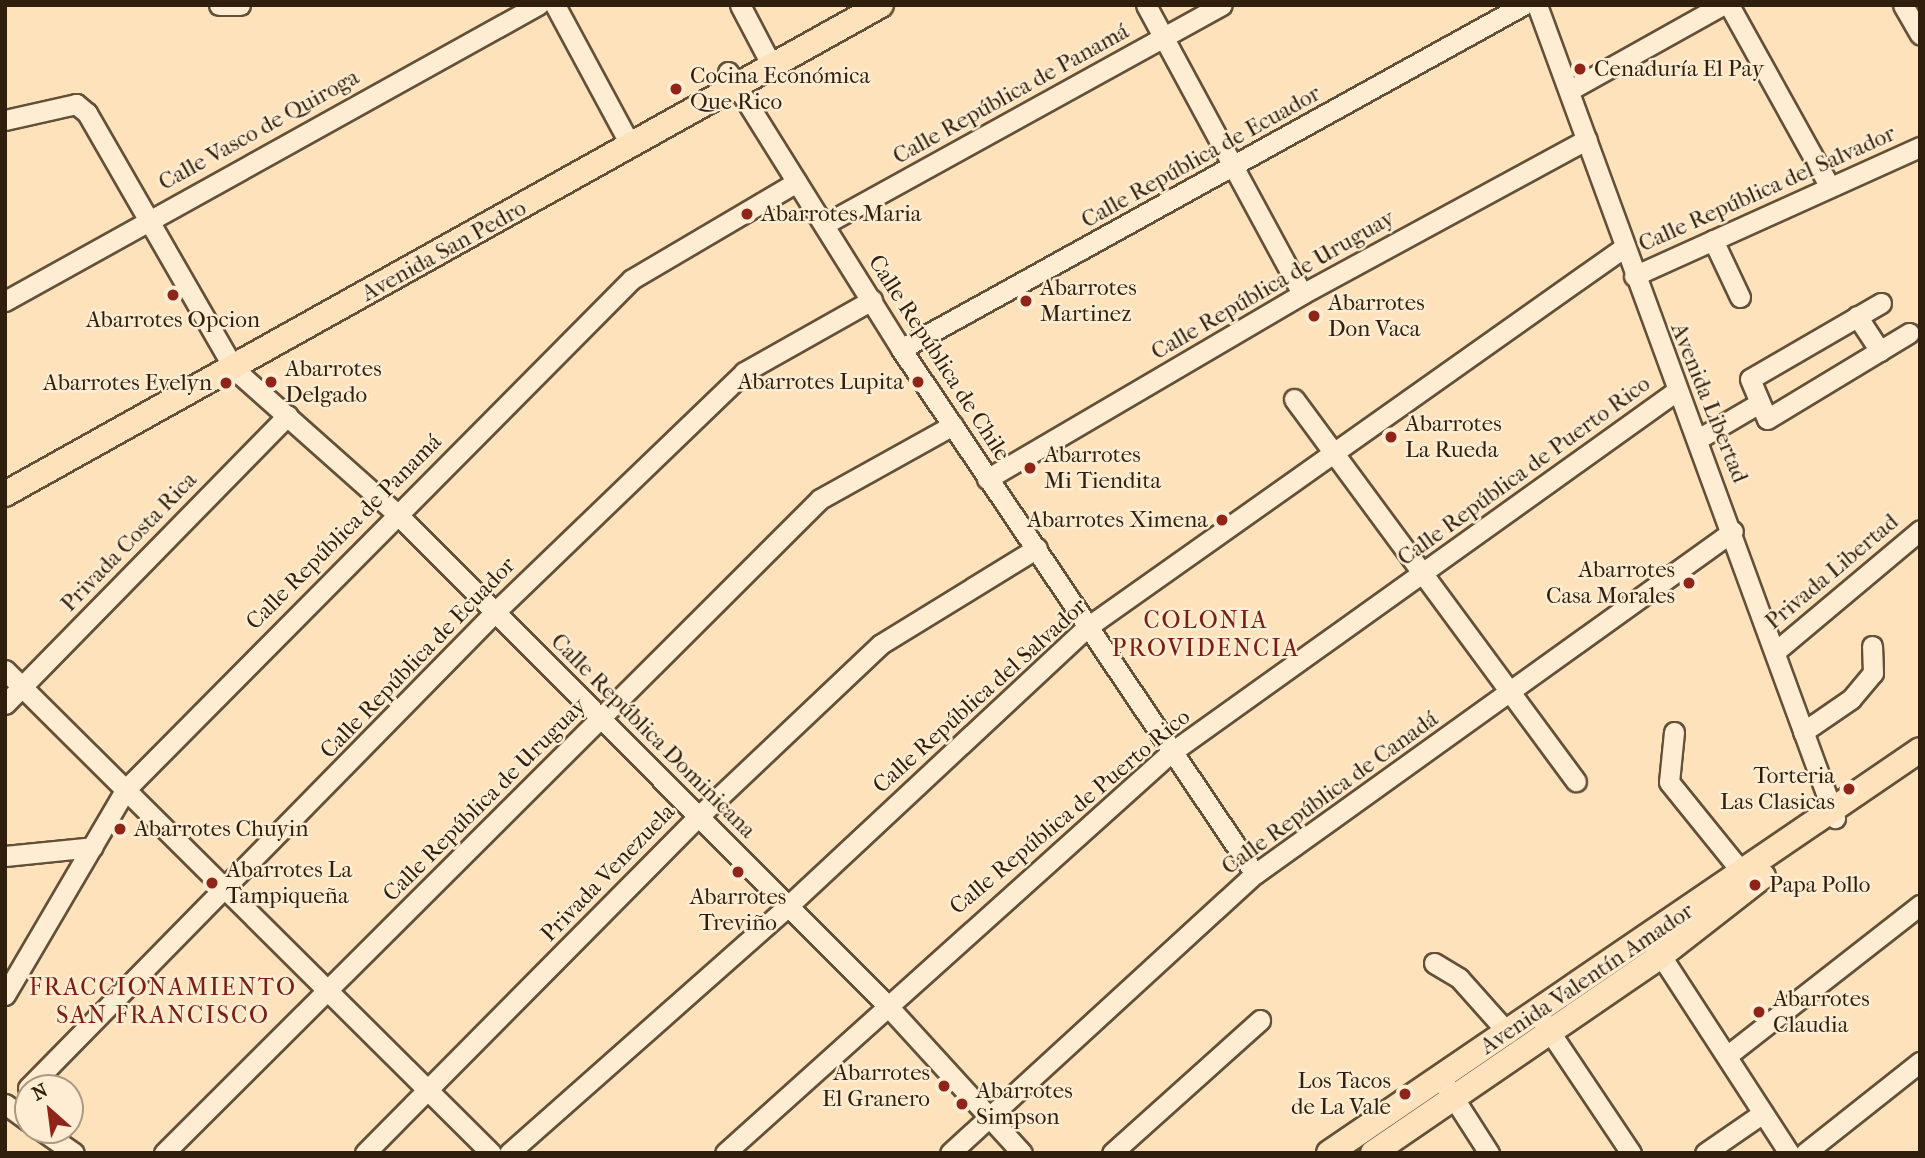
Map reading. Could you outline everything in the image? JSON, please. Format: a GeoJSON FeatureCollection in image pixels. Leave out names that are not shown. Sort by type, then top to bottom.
{"type":"FeatureCollection","features":[{"type":"Feature","properties":{"kind":"main road","name":"Avenida San Pedro"},"geometry":{"type":"LineString","coordinates":[[5,494],[733,79],[848,5]]}},
{"type":"Feature","properties":{"kind":"main road","name":"Avenida San Pedro"},"geometry":{"type":"LineString","coordinates":[[768,58],[881,5]]}},
{"type":"Feature","properties":{"kind":"main road","name":"Avenida San Pedro"},"geometry":{"type":"LineString","coordinates":[[5,479],[232,364]]}},
{"type":"Feature","properties":{"kind":"main road","name":"Avenida Valentín Amador"},"geometry":{"type":"LineString","coordinates":[[1334,1151],[1448,1088],[1544,1023],[1655,947],[1920,750]]}},
{"type":"Feature","properties":{"kind":"main road","name":"Avenida Valentín Amador"},"geometry":{"type":"LineString","coordinates":[[1655,947],[1742,872],[1836,810]]}},
{"type":"Feature","properties":{"kind":"main road","name":"Avenida Valentín Amador"},"geometry":{"type":"LineString","coordinates":[[1373,1153],[1508,1033],[1544,1023]]}},
{"type":"Feature","properties":{"kind":"street"},"geometry":{"type":"LineString","coordinates":[[219,5],[240,5]]}},
{"type":"Feature","properties":{"kind":"street","name":"Calle Vasco de Quiroga"},"geometry":{"type":"LineString","coordinates":[[5,301],[150,218],[538,5]]}},
{"type":"Feature","properties":{"kind":"street"},"geometry":{"type":"LineString","coordinates":[[555,5],[627,140]]}},
{"type":"Feature","properties":{"kind":"street"},"geometry":{"type":"LineString","coordinates":[[740,5],[768,58]]}},
{"type":"Feature","properties":{"kind":"street"},"geometry":{"type":"LineString","coordinates":[[1146,5],[1236,166],[1302,294]]}},
{"type":"Feature","properties":{"kind":"street","name":"Calle República de Panamá"},"geometry":{"type":"LineString","coordinates":[[825,224],[1221,5]]}},
{"type":"Feature","properties":{"kind":"street","name":"Calle República de Ecuador"},"geometry":{"type":"LineString","coordinates":[[901,349],[1523,5]]}},
{"type":"Feature","properties":{"kind":"street","name":"Avenida Libertad"},"geometry":{"type":"LineString","coordinates":[[1537,5],[1570,90],[1675,392],[1698,439],[1803,732],[1836,810]]}},
{"type":"Feature","properties":{"kind":"street"},"geometry":{"type":"LineString","coordinates":[[1570,90],[1722,5]]}},
{"type":"Feature","properties":{"kind":"street"},"geometry":{"type":"LineString","coordinates":[[1730,5],[1830,187]]}},
{"type":"Feature","properties":{"kind":"street"},"geometry":{"type":"LineString","coordinates":[[1903,5],[1920,35]]}},
{"type":"Feature","properties":{"kind":"street","name":"Calle República de Chile"},"geometry":{"type":"LineString","coordinates":[[733,79],[901,349],[987,479],[1037,548],[1169,754],[1255,874]]}},
{"type":"Feature","properties":{"kind":"street"},"geometry":{"type":"LineString","coordinates":[[5,120],[76,103],[150,218],[232,364]]}},
{"type":"Feature","properties":{"kind":"street","name":"Calle República de Uruguay"},"geometry":{"type":"LineString","coordinates":[[987,479],[1302,294],[1587,139]]}},
{"type":"Feature","properties":{"kind":"street","name":"Calle República del Salvador"},"geometry":{"type":"LineString","coordinates":[[1634,276],[1920,148]]}},
{"type":"Feature","properties":{"kind":"street","name":"Calle República de Panamá"},"geometry":{"type":"LineString","coordinates":[[5,995],[126,789],[396,513],[632,279],[797,182]]}},
{"type":"Feature","properties":{"kind":"street"},"geometry":{"type":"LineString","coordinates":[[1713,240],[1740,297]]}},
{"type":"Feature","properties":{"kind":"street","name":"Calle República del Salvador"},"geometry":{"type":"LineString","coordinates":[[509,1153],[788,906],[1086,628],[1333,456],[1623,248]]}},
{"type":"Feature","properties":{"kind":"street","name":"Calle República de Ecuador"},"geometry":{"type":"LineString","coordinates":[[42,1074],[229,888],[495,612],[744,372],[872,300]]}},
{"type":"Feature","properties":{"kind":"street"},"geometry":{"type":"LineString","coordinates":[[1881,303],[1750,379],[1756,405],[1767,419],[1909,333]]}},
{"type":"Feature","properties":{"kind":"street"},"geometry":{"type":"LineString","coordinates":[[1857,316],[1880,351]]}},
{"type":"Feature","properties":{"kind":"street","name":"Calle República Dominicana"},"geometry":{"type":"LineString","coordinates":[[232,364],[396,513],[885,1003],[1022,1153]]}},
{"type":"Feature","properties":{"kind":"street","name":"Calle República de Puerto Rico"},"geometry":{"type":"LineString","coordinates":[[725,1153],[885,1003],[1169,754],[1424,575],[1675,392]]}},
{"type":"Feature","properties":{"kind":"street"},"geometry":{"type":"LineString","coordinates":[[1294,399],[1333,456],[1576,781]]}},
{"type":"Feature","properties":{"kind":"street"},"geometry":{"type":"LineString","coordinates":[[1698,439],[1756,405]]}},
{"type":"Feature","properties":{"kind":"street","name":"Privada Costa Rica"},"geometry":{"type":"LineString","coordinates":[[5,704],[288,415]]}},
{"type":"Feature","properties":{"kind":"street","name":"Calle República de Uruguay"},"geometry":{"type":"LineString","coordinates":[[164,1153],[820,499],[953,425]]}},
{"type":"Feature","properties":{"kind":"street","name":"Privada Libertad"},"geometry":{"type":"LineString","coordinates":[[1776,651],[1920,530]]}},
{"type":"Feature","properties":{"kind":"street","name":"Calle República de Canadá"},"geometry":{"type":"LineString","coordinates":[[950,1153],[1255,874],[1733,531]]}},
{"type":"Feature","properties":{"kind":"street","name":"Privada Venezuela"},"geometry":{"type":"LineString","coordinates":[[365,1153],[699,816],[881,644],[1037,548]]}},
{"type":"Feature","properties":{"kind":"street"},"geometry":{"type":"LineString","coordinates":[[1803,732],[1851,699],[1873,673],[1871,646]]}},
{"type":"Feature","properties":{"kind":"street"},"geometry":{"type":"LineString","coordinates":[[5,670],[229,888],[427,1093],[491,1153]]}},
{"type":"Feature","properties":{"kind":"street"},"geometry":{"type":"LineString","coordinates":[[1674,732],[1669,782],[1742,872]]}},
{"type":"Feature","properties":{"kind":"street"},"geometry":{"type":"LineString","coordinates":[[5,856],[93,847]]}},
{"type":"Feature","properties":{"kind":"street"},"geometry":{"type":"LineString","coordinates":[[1728,1055],[1920,905]]}},
{"type":"Feature","properties":{"kind":"street"},"geometry":{"type":"LineString","coordinates":[[1655,947],[1728,1055],[1789,1153]]}},
{"type":"Feature","properties":{"kind":"street"},"geometry":{"type":"LineString","coordinates":[[1434,963],[1459,978],[1508,1033]]}},
{"type":"Feature","properties":{"kind":"street"},"geometry":{"type":"LineString","coordinates":[[1112,1153],[1260,1020]]}},
{"type":"Feature","properties":{"kind":"street"},"geometry":{"type":"LineString","coordinates":[[1544,1023],[1631,1153]]}},
{"type":"Feature","properties":{"kind":"street"},"geometry":{"type":"LineString","coordinates":[[1805,1153],[1920,1062]]}},
{"type":"Feature","properties":{"kind":"street"},"geometry":{"type":"LineString","coordinates":[[1448,1088],[1489,1153]]}},
{"type":"Feature","properties":{"kind":"street"},"geometry":{"type":"LineString","coordinates":[[1705,1153],[1763,1113]]}},
{"type":"Feature","properties":{"kind":"place","name":"Cenaduría El Pay"},"geometry":{"type":"Point","coordinates":[1580,69]}},
{"type":"Feature","properties":{"kind":"place","name":"Cocina Económica Que Rico"},"geometry":{"type":"Point","coordinates":[676,89]}},
{"type":"Feature","properties":{"kind":"place","name":"Abarrotes Maria"},"geometry":{"type":"Point","coordinates":[747,214]}},
{"type":"Feature","properties":{"kind":"place","name":"Abarrotes Opcion"},"geometry":{"type":"Point","coordinates":[173,295]}},
{"type":"Feature","properties":{"kind":"place","name":"Abarrotes Martinez"},"geometry":{"type":"Point","coordinates":[1026,301]}},
{"type":"Feature","properties":{"kind":"place","name":"Abarrotes Don Vaca"},"geometry":{"type":"Point","coordinates":[1314,316]}},
{"type":"Feature","properties":{"kind":"place","name":"Abarrotes Delgado"},"geometry":{"type":"Point","coordinates":[271,382]}},
{"type":"Feature","properties":{"kind":"place","name":"Abarrotes Lupita"},"geometry":{"type":"Point","coordinates":[918,382]}},
{"type":"Feature","properties":{"kind":"place","name":"Abarrotes Evelyn"},"geometry":{"type":"Point","coordinates":[226,383]}},
{"type":"Feature","properties":{"kind":"place","name":"Abarrotes La Rueda"},"geometry":{"type":"Point","coordinates":[1391,437]}},
{"type":"Feature","properties":{"kind":"place","name":"Abarrotes Mi Tiendita"},"geometry":{"type":"Point","coordinates":[1030,468]}},
{"type":"Feature","properties":{"kind":"place","name":"Abarrotes Ximena"},"geometry":{"type":"Point","coordinates":[1222,520]}},
{"type":"Feature","properties":{"kind":"place","name":"Abarrotes Casa Morales"},"geometry":{"type":"Point","coordinates":[1689,583]}},
{"type":"Feature","properties":{"kind":"place","name":"Torteria Las Clasicas"},"geometry":{"type":"Point","coordinates":[1849,789]}},
{"type":"Feature","properties":{"kind":"place","name":"Abarrotes Chuyin"},"geometry":{"type":"Point","coordinates":[120,829]}},
{"type":"Feature","properties":{"kind":"place","name":"Abarrotes Treviño"},"geometry":{"type":"Point","coordinates":[738,872]}},
{"type":"Feature","properties":{"kind":"place","name":"Abarrotes La Tampiqueña"},"geometry":{"type":"Point","coordinates":[212,883]}},
{"type":"Feature","properties":{"kind":"place","name":"Papa Pollo"},"geometry":{"type":"Point","coordinates":[1755,885]}},
{"type":"Feature","properties":{"kind":"place","name":"Abarrotes Claudia"},"geometry":{"type":"Point","coordinates":[1759,1012]}},
{"type":"Feature","properties":{"kind":"place","name":"Abarrotes El Granero"},"geometry":{"type":"Point","coordinates":[944,1086]}},
{"type":"Feature","properties":{"kind":"place","name":"Los Tacos de La Vale"},"geometry":{"type":"Point","coordinates":[1405,1094]}},
{"type":"Feature","properties":{"kind":"place","name":"Abarrotes Simpson"},"geometry":{"type":"Point","coordinates":[962,1104]}},
{"type":"Feature","properties":{"kind":"district","name":"COLONIA PROVIDENCIA"},"geometry":{"type":"Point","coordinates":[1206,635]}},
{"type":"Feature","properties":{"kind":"district","name":"FRACCIONAMIENTO SAN FRANCISCO"},"geometry":{"type":"Point","coordinates":[163,1002]}}]}
